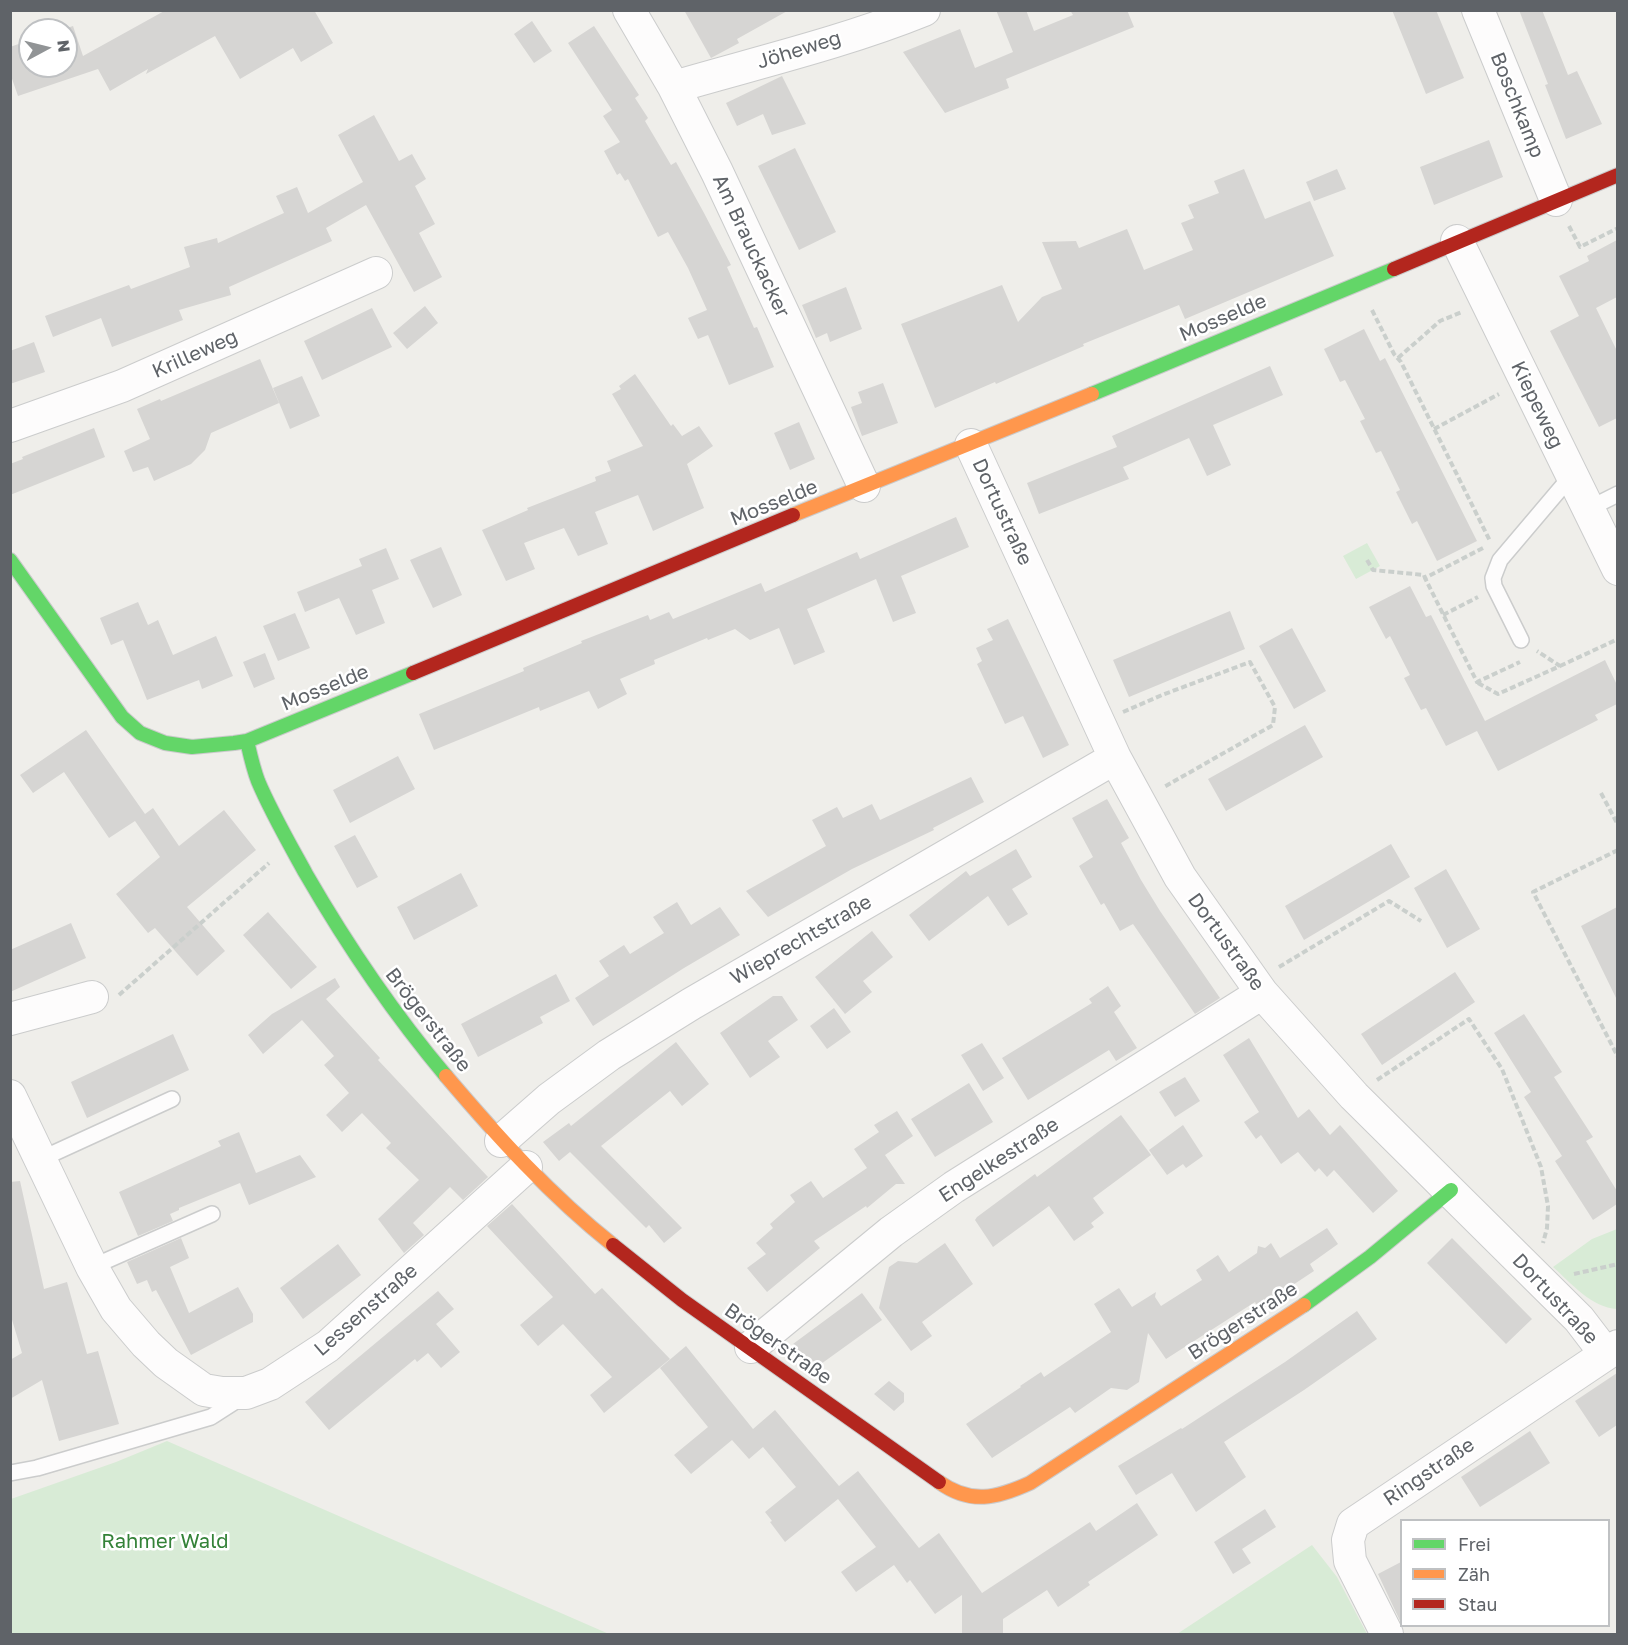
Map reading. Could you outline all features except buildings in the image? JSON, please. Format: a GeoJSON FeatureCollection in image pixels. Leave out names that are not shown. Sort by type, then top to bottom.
{"type":"FeatureCollection","features":[{"type":"Feature","properties":{"kind":"street","name":"Am Brauckacker"},"geometry":{"type":"LineString","coordinates":[[629,10],[674,87],[717,172],[864,486]]}},
{"type":"Feature","properties":{"kind":"street","name":"Jöheweg"},"geometry":{"type":"LineString","coordinates":[[674,87],[860,32],[924,10]]}},
{"type":"Feature","properties":{"kind":"street","name":"Boschkamp"},"geometry":{"type":"LineString","coordinates":[[1478,10],[1556,200]]}},
{"type":"Feature","properties":{"kind":"street","name":"Mosselde"},"geometry":{"type":"LineString","coordinates":[[10,560],[122,717],[140,733],[158,741],[176,745],[226,746],[246,741],[864,486],[971,445],[1617,175]]}},
{"type":"Feature","properties":{"kind":"street","name":"Kiepeweg"},"geometry":{"type":"LineString","coordinates":[[1457,241],[1617,569]]}},
{"type":"Feature","properties":{"kind":"street","name":"Krilleweg"},"geometry":{"type":"LineString","coordinates":[[10,426],[122,386],[376,273]]}},
{"type":"Feature","properties":{"kind":"street","name":"Dortustraße"},"geometry":{"type":"LineString","coordinates":[[971,445],[1115,758],[1180,877],[1268,981],[1354,1096],[1611,1350]]}},
{"type":"Feature","properties":{"kind":"street","name":"Brögerstraße"},"geometry":{"type":"LineString","coordinates":[[246,741],[257,780],[324,905],[384,998],[411,1034],[501,1141],[605,1239],[682,1300],[952,1491],[976,1498],[1003,1496],[1030,1483],[1317,1296],[1370,1257],[1451,1190]]}},
{"type":"Feature","properties":{"kind":"street","name":"Wieprechtstraße"},"geometry":{"type":"LineString","coordinates":[[501,1141],[549,1099],[609,1055],[691,1004],[1115,758]]}},
{"type":"Feature","properties":{"kind":"street","name":"Engelkestraße"},"geometry":{"type":"LineString","coordinates":[[751,1347],[891,1232],[1268,981]]}},
{"type":"Feature","properties":{"kind":"street"},"geometry":{"type":"LineString","coordinates":[[10,1019],[92,997]]}},
{"type":"Feature","properties":{"kind":"street","name":"Lessenstraße"},"geometry":{"type":"LineString","coordinates":[[10,1096],[92,1267],[116,1309],[166,1363],[204,1390],[246,1394],[270,1384],[328,1346],[526,1167]]}},
{"type":"Feature","properties":{"kind":"street","name":"Ringstraße"},"geometry":{"type":"LineString","coordinates":[[1387,1635],[1350,1562],[1348,1540],[1353,1524],[1611,1350]]}},
{"type":"Feature","properties":{"kind":"lane"},"geometry":{"type":"LineString","coordinates":[[1521,640],[1495,588],[1493,578],[1500,560],[1572,475]]}},
{"type":"Feature","properties":{"kind":"lane"},"geometry":{"type":"LineString","coordinates":[[1588,509],[1617,494]]}},
{"type":"Feature","properties":{"kind":"lane"},"geometry":{"type":"LineString","coordinates":[[41,1159],[172,1099]]}},
{"type":"Feature","properties":{"kind":"lane"},"geometry":{"type":"LineString","coordinates":[[92,1267],[212,1214]]}},
{"type":"Feature","properties":{"kind":"lane"},"geometry":{"type":"LineString","coordinates":[[10,1473],[37,1468],[211,1417],[246,1394]]}},
{"type":"Feature","properties":{"kind":"path"},"geometry":{"type":"LineString","coordinates":[[1556,200],[1580,247],[1617,228]]}},
{"type":"Feature","properties":{"kind":"path"},"geometry":{"type":"LineString","coordinates":[[1358,283],[1491,543],[1425,578]]}},
{"type":"Feature","properties":{"kind":"path"},"geometry":{"type":"LineString","coordinates":[[1398,358],[1440,321]]}},
{"type":"Feature","properties":{"kind":"path"},"geometry":{"type":"LineString","coordinates":[[1434,429],[1475,407]]}},
{"type":"Feature","properties":{"kind":"path"},"geometry":{"type":"LineString","coordinates":[[1367,560],[1373,570],[1424,575],[1477,682],[1498,694],[1617,639]]}},
{"type":"Feature","properties":{"kind":"path"},"geometry":{"type":"LineString","coordinates":[[1443,615],[1495,588]]}},
{"type":"Feature","properties":{"kind":"path"},"geometry":{"type":"LineString","coordinates":[[1521,640],[1560,666]]}},
{"type":"Feature","properties":{"kind":"path"},"geometry":{"type":"LineString","coordinates":[[1477,682],[1539,653]]}},
{"type":"Feature","properties":{"kind":"path"},"geometry":{"type":"LineString","coordinates":[[1122,712],[1162,694],[1250,662],[1275,707],[1273,725],[1160,789]]}},
{"type":"Feature","properties":{"kind":"path"},"geometry":{"type":"LineString","coordinates":[[1601,793],[1617,825]]}},
{"type":"Feature","properties":{"kind":"path"},"geometry":{"type":"LineString","coordinates":[[92,997],[101,1005],[110,1002],[290,845]]}},
{"type":"Feature","properties":{"kind":"path"},"geometry":{"type":"LineString","coordinates":[[1617,850],[1533,892],[1617,1057]]}},
{"type":"Feature","properties":{"kind":"path"},"geometry":{"type":"LineString","coordinates":[[1268,981],[1389,901],[1421,921]]}},
{"type":"Feature","properties":{"kind":"path"},"geometry":{"type":"LineString","coordinates":[[1376,1081],[1469,1020],[1502,1069],[1542,1167],[1548,1206],[1547,1228],[1542,1248]]}},
{"type":"Feature","properties":{"kind":"path"},"geometry":{"type":"LineString","coordinates":[[1564,1277],[1617,1264]]}},
{"type":"Feature","properties":{"kind":"green space"},"geometry":{"type":"Polygon","coordinates":[[[1367,543],[1380,566],[1356,579],[1343,556],[1367,543]]]}},
{"type":"Feature","properties":{"kind":"green space"},"geometry":{"type":"Polygon","coordinates":[[[1617,1229],[1617,1309],[1608,1308],[1591,1299],[1553,1267],[1592,1239],[1617,1229]]]}},
{"type":"Feature","properties":{"kind":"green space","name":"Rahmer Wald"},"geometry":{"type":"Polygon","coordinates":[[[167,1441],[609,1634],[11,1634],[11,1499],[116,1462],[167,1441]]]}},
{"type":"Feature","properties":{"kind":"green space"},"geometry":{"type":"Polygon","coordinates":[[[1312,1545],[1337,1577],[1367,1634],[1177,1634],[1312,1545]]]}},
{"type":"Feature","properties":{"kind":"traffic: fast"},"geometry":{"type":"LineString","coordinates":[[1092,394],[1394,269]]}},
{"type":"Feature","properties":{"kind":"traffic: fast"},"geometry":{"type":"LineString","coordinates":[[10,560],[122,717],[140,733],[165,743],[192,747],[247,741],[413,673]]}},
{"type":"Feature","properties":{"kind":"traffic: fast"},"geometry":{"type":"LineString","coordinates":[[247,741],[263,793],[306,874],[354,953],[389,1003],[446,1076]]}},
{"type":"Feature","properties":{"kind":"traffic: fast"},"geometry":{"type":"LineString","coordinates":[[1304,1305],[1370,1257],[1451,1190]]}},
{"type":"Feature","properties":{"kind":"traffic: slow"},"geometry":{"type":"LineString","coordinates":[[793,515],[1092,394]]}},
{"type":"Feature","properties":{"kind":"traffic: slow"},"geometry":{"type":"LineString","coordinates":[[446,1076],[525,1164],[613,1245]]}},
{"type":"Feature","properties":{"kind":"traffic: slow"},"geometry":{"type":"LineString","coordinates":[[939,1482],[962,1494],[984,1497],[1030,1483],[1304,1305]]}},
{"type":"Feature","properties":{"kind":"traffic: jam"},"geometry":{"type":"LineString","coordinates":[[1394,269],[1618,175]]}},
{"type":"Feature","properties":{"kind":"traffic: jam"},"geometry":{"type":"LineString","coordinates":[[413,673],[793,515]]}},
{"type":"Feature","properties":{"kind":"traffic: jam"},"geometry":{"type":"LineString","coordinates":[[613,1245],[682,1300],[939,1482]]}}]}
